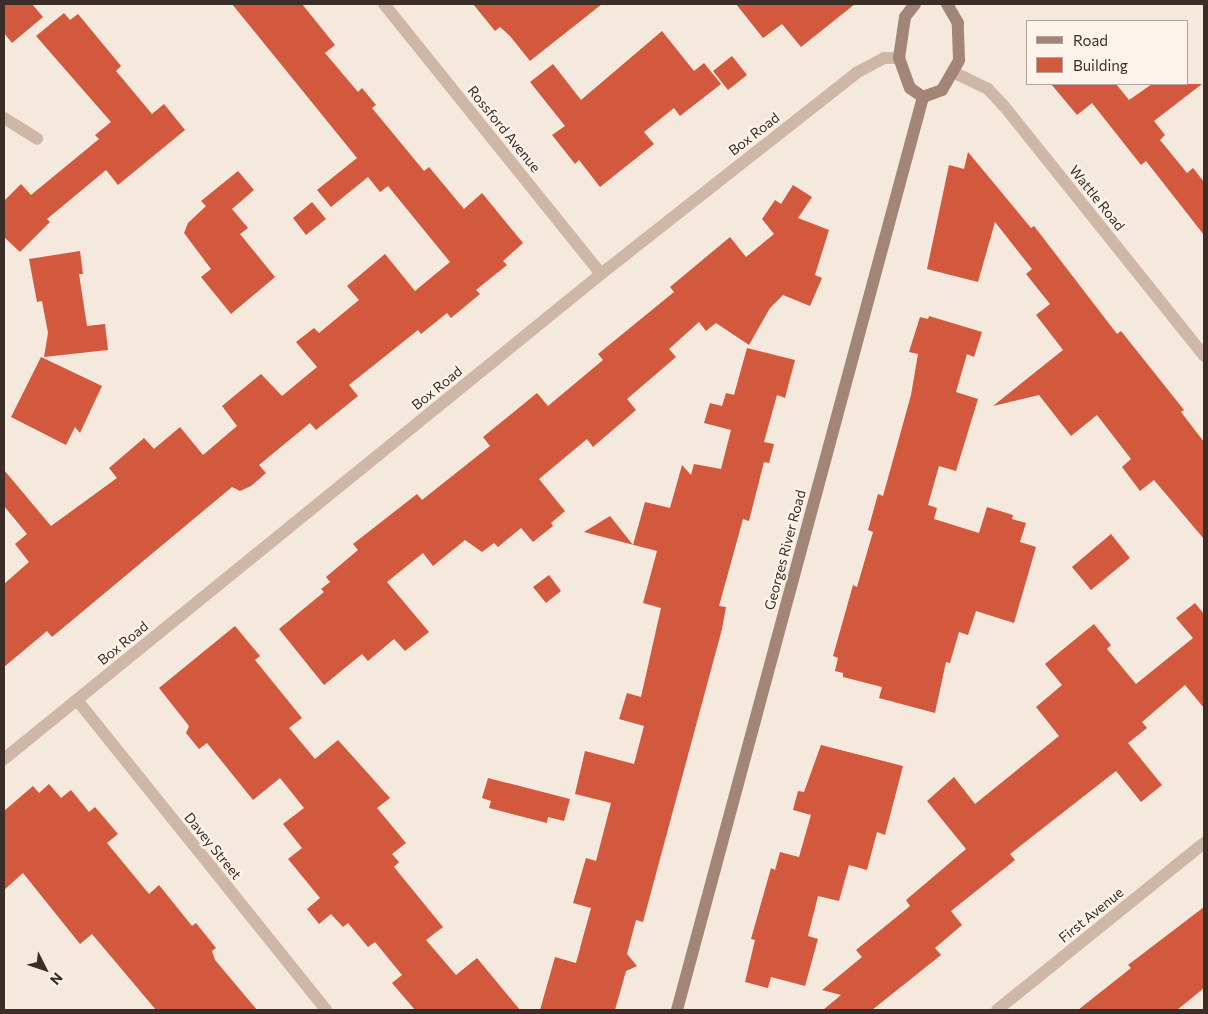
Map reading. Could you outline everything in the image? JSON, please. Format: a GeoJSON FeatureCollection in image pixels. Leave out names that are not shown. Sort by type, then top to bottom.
{"type":"FeatureCollection","features":[{"type":"Feature","properties":{"kind":"street","name":"Rossford Avenue"},"geometry":{"type":"LineString","coordinates":[[384,4],[601,274]]}},
{"type":"Feature","properties":{"kind":"street"},"geometry":{"type":"LineString","coordinates":[[914,4],[905,17],[899,58],[910,88],[923,97],[942,90],[955,73],[960,34],[947,4]]}},
{"type":"Feature","properties":{"kind":"street","name":"Box Road"},"geometry":{"type":"LineString","coordinates":[[4,759],[601,274],[856,73],[884,58],[899,58]]}},
{"type":"Feature","properties":{"kind":"street","name":"Wattle Road"},"geometry":{"type":"LineString","coordinates":[[955,73],[988,90],[1004,106],[1204,356]]}},
{"type":"Feature","properties":{"kind":"street","name":"Georges River Road"},"geometry":{"type":"LineString","coordinates":[[677,1010],[923,97]]}},
{"type":"Feature","properties":{"kind":"street"},"geometry":{"type":"LineString","coordinates":[[4,118],[37,139]]}},
{"type":"Feature","properties":{"kind":"street","name":"Davey Street"},"geometry":{"type":"LineString","coordinates":[[77,700],[326,1010]]}},
{"type":"Feature","properties":{"kind":"street","name":"First Avenue"},"geometry":{"type":"LineString","coordinates":[[997,1010],[1204,843]]}},
{"type":"Feature","properties":{"kind":"building"},"geometry":{"type":"Polygon","coordinates":[[[4,4],[32,4],[43,17],[12,43],[4,33],[4,4]]]}},
{"type":"Feature","properties":{"kind":"building"},"geometry":{"type":"Polygon","coordinates":[[[232,4],[302,4],[335,45],[325,53],[358,92],[362,88],[376,105],[372,108],[424,171],[429,167],[464,209],[482,193],[523,243],[503,261],[507,265],[476,290],[480,294],[451,318],[447,313],[421,334],[418,330],[349,385],[358,396],[316,430],[310,423],[259,465],[266,473],[251,486],[240,491],[232,487],[52,637],[47,631],[4,667],[4,584],[29,562],[15,544],[27,534],[4,506],[4,470],[51,526],[117,478],[109,468],[144,438],[154,449],[180,427],[203,455],[237,426],[222,406],[261,374],[282,396],[317,367],[296,342],[314,328],[319,333],[359,300],[347,286],[385,254],[415,291],[450,262],[388,186],[380,192],[368,177],[331,207],[317,190],[357,158],[232,4]]]}},
{"type":"Feature","properties":{"kind":"building"},"geometry":{"type":"Polygon","coordinates":[[[473,4],[602,4],[530,61],[510,36],[500,27],[495,31],[473,4]]]}},
{"type":"Feature","properties":{"kind":"building"},"geometry":{"type":"Polygon","coordinates":[[[736,4],[855,4],[801,47],[782,24],[763,38],[736,4]]]}},
{"type":"Feature","properties":{"kind":"building"},"geometry":{"type":"Polygon","coordinates":[[[64,13],[70,20],[78,14],[121,66],[116,71],[152,114],[164,104],[185,130],[118,185],[106,170],[47,219],[50,222],[20,252],[4,237],[4,201],[21,184],[31,195],[99,139],[95,135],[111,122],[36,36],[64,13]]]}},
{"type":"Feature","properties":{"kind":"building"},"geometry":{"type":"Polygon","coordinates":[[[662,31],[694,71],[704,63],[721,84],[680,116],[674,108],[644,132],[654,144],[600,187],[579,160],[575,164],[552,135],[565,126],[530,82],[553,64],[581,100],[662,31]]]}},
{"type":"Feature","properties":{"kind":"building"},"geometry":{"type":"Polygon","coordinates":[[[732,56],[747,75],[728,90],[713,71],[732,56]]]}},
{"type":"Feature","properties":{"kind":"building"},"geometry":{"type":"Polygon","coordinates":[[[1202,84],[1154,121],[1165,135],[1160,140],[1187,173],[1193,168],[1204,182],[1204,235],[1146,161],[1141,165],[1092,103],[1077,115],[1052,85],[1117,85],[1129,100],[1151,85],[1202,84]]]}},
{"type":"Feature","properties":{"kind":"building"},"geometry":{"type":"Polygon","coordinates":[[[968,152],[1031,228],[1034,226],[1117,334],[1121,331],[1184,410],[1181,412],[1204,442],[1204,539],[1154,480],[1140,491],[1122,467],[1131,459],[1097,415],[1071,436],[1039,395],[993,406],[1063,350],[1036,315],[1050,304],[1026,274],[1032,269],[995,222],[978,282],[927,269],[949,165],[964,169],[968,152]]]}},
{"type":"Feature","properties":{"kind":"building"},"geometry":{"type":"Polygon","coordinates":[[[238,171],[254,190],[232,209],[248,228],[240,234],[275,277],[231,314],[201,277],[211,269],[184,233],[188,223],[206,206],[201,201],[238,171]]]}},
{"type":"Feature","properties":{"kind":"building"},"geometry":{"type":"Polygon","coordinates":[[[793,185],[812,197],[798,218],[829,230],[815,275],[822,278],[810,306],[783,295],[770,308],[749,345],[716,323],[706,331],[699,322],[669,349],[676,357],[627,399],[636,410],[593,447],[587,439],[539,479],[565,511],[551,523],[553,526],[533,542],[521,528],[498,547],[494,543],[482,552],[465,540],[433,566],[423,553],[387,582],[429,632],[405,651],[394,639],[368,661],[362,654],[324,685],[279,629],[324,592],[321,589],[330,582],[326,577],[358,550],[353,544],[417,494],[422,500],[490,446],[483,437],[537,393],[548,406],[603,360],[598,354],[674,292],[670,287],[730,237],[746,257],[774,234],[762,219],[775,200],[781,204],[793,185]]]}},
{"type":"Feature","properties":{"kind":"building"},"geometry":{"type":"Polygon","coordinates":[[[312,202],[326,219],[306,235],[293,218],[312,202]]]}},
{"type":"Feature","properties":{"kind":"building"},"geometry":{"type":"Polygon","coordinates":[[[80,251],[83,274],[79,274],[87,326],[105,324],[108,350],[44,357],[48,333],[42,301],[37,302],[29,259],[80,251]]]}},
{"type":"Feature","properties":{"kind":"building"},"geometry":{"type":"Polygon","coordinates":[[[929,316],[982,332],[974,357],[967,354],[956,392],[978,399],[956,471],[939,466],[928,505],[937,508],[934,519],[979,533],[987,507],[1013,515],[1012,519],[1026,523],[1020,542],[1036,547],[1014,623],[976,611],[968,635],[959,632],[950,663],[946,662],[935,713],[879,698],[882,687],[843,677],[843,673],[835,671],[838,658],[833,656],[853,585],[857,587],[873,532],[868,530],[878,494],[883,496],[911,395],[918,354],[909,352],[920,317],[928,319],[929,316]]]}},
{"type":"Feature","properties":{"kind":"building"},"geometry":{"type":"Polygon","coordinates":[[[747,348],[795,360],[785,398],[777,395],[764,442],[774,444],[769,463],[764,462],[749,521],[743,519],[719,606],[726,607],[722,629],[643,922],[636,920],[627,954],[637,966],[626,971],[615,1010],[540,1010],[555,957],[576,963],[591,908],[573,903],[586,858],[596,861],[611,803],[575,794],[585,751],[634,764],[644,726],[619,719],[627,693],[641,697],[661,608],[643,603],[657,551],[633,545],[645,502],[670,508],[682,465],[691,475],[694,464],[721,469],[731,430],[704,423],[710,403],[722,406],[726,393],[734,395],[747,348]]]}},
{"type":"Feature","properties":{"kind":"building"},"geometry":{"type":"Polygon","coordinates":[[[41,357],[102,386],[80,433],[75,427],[66,445],[11,417],[41,357]]]}},
{"type":"Feature","properties":{"kind":"building"},"geometry":{"type":"Polygon","coordinates":[[[610,516],[633,545],[584,532],[610,516]]]}},
{"type":"Feature","properties":{"kind":"building"},"geometry":{"type":"Polygon","coordinates":[[[1111,534],[1130,558],[1091,590],[1072,567],[1111,534]]]}},
{"type":"Feature","properties":{"kind":"building"},"geometry":{"type":"Polygon","coordinates":[[[549,575],[561,591],[546,603],[533,587],[549,575]]]}},
{"type":"Feature","properties":{"kind":"building"},"geometry":{"type":"Polygon","coordinates":[[[1195,603],[1204,614],[1204,708],[1185,685],[1142,722],[1147,728],[1128,743],[1162,785],[1141,802],[1116,771],[1010,854],[1015,860],[951,911],[962,925],[935,948],[941,955],[872,1010],[823,1010],[841,995],[822,990],[862,957],[856,950],[910,906],[906,900],[966,849],[927,801],[954,777],[975,804],[1059,736],[1036,707],[1062,685],[1045,664],[1094,624],[1111,645],[1107,649],[1136,684],[1193,638],[1176,618],[1195,603]]]}},
{"type":"Feature","properties":{"kind":"building"},"geometry":{"type":"Polygon","coordinates":[[[235,626],[260,656],[255,660],[302,718],[289,728],[315,759],[338,740],[390,798],[377,808],[406,843],[392,854],[399,862],[394,867],[443,927],[426,940],[456,975],[477,958],[520,1010],[415,1010],[392,983],[402,975],[375,942],[368,947],[348,923],[343,927],[331,914],[319,924],[307,909],[320,898],[288,859],[302,848],[283,824],[304,808],[280,778],[253,800],[207,743],[199,749],[186,733],[189,726],[159,688],[235,626]]]}},
{"type":"Feature","properties":{"kind":"building"},"geometry":{"type":"Polygon","coordinates":[[[821,745],[903,766],[885,835],[877,832],[867,870],[849,865],[839,901],[818,896],[808,936],[818,939],[805,986],[771,977],[768,988],[745,982],[755,940],[751,939],[771,868],[775,870],[780,852],[799,857],[811,815],[793,810],[798,791],[804,792],[821,745]]]}},
{"type":"Feature","properties":{"kind":"building"},"geometry":{"type":"Polygon","coordinates":[[[488,778],[570,799],[564,821],[548,817],[547,823],[489,808],[491,801],[482,798],[488,778]]]}},
{"type":"Feature","properties":{"kind":"building"},"geometry":{"type":"Polygon","coordinates":[[[49,784],[61,798],[71,790],[89,812],[95,807],[118,834],[107,843],[149,894],[159,885],[192,926],[196,923],[216,948],[212,951],[215,960],[257,1010],[156,1010],[92,934],[80,944],[23,873],[4,890],[4,811],[33,786],[39,793],[49,784]]]}},
{"type":"Feature","properties":{"kind":"building"},"geometry":{"type":"Polygon","coordinates":[[[1204,907],[1204,988],[1177,1010],[1078,1010],[1131,968],[1128,965],[1204,907]]]}}]}
